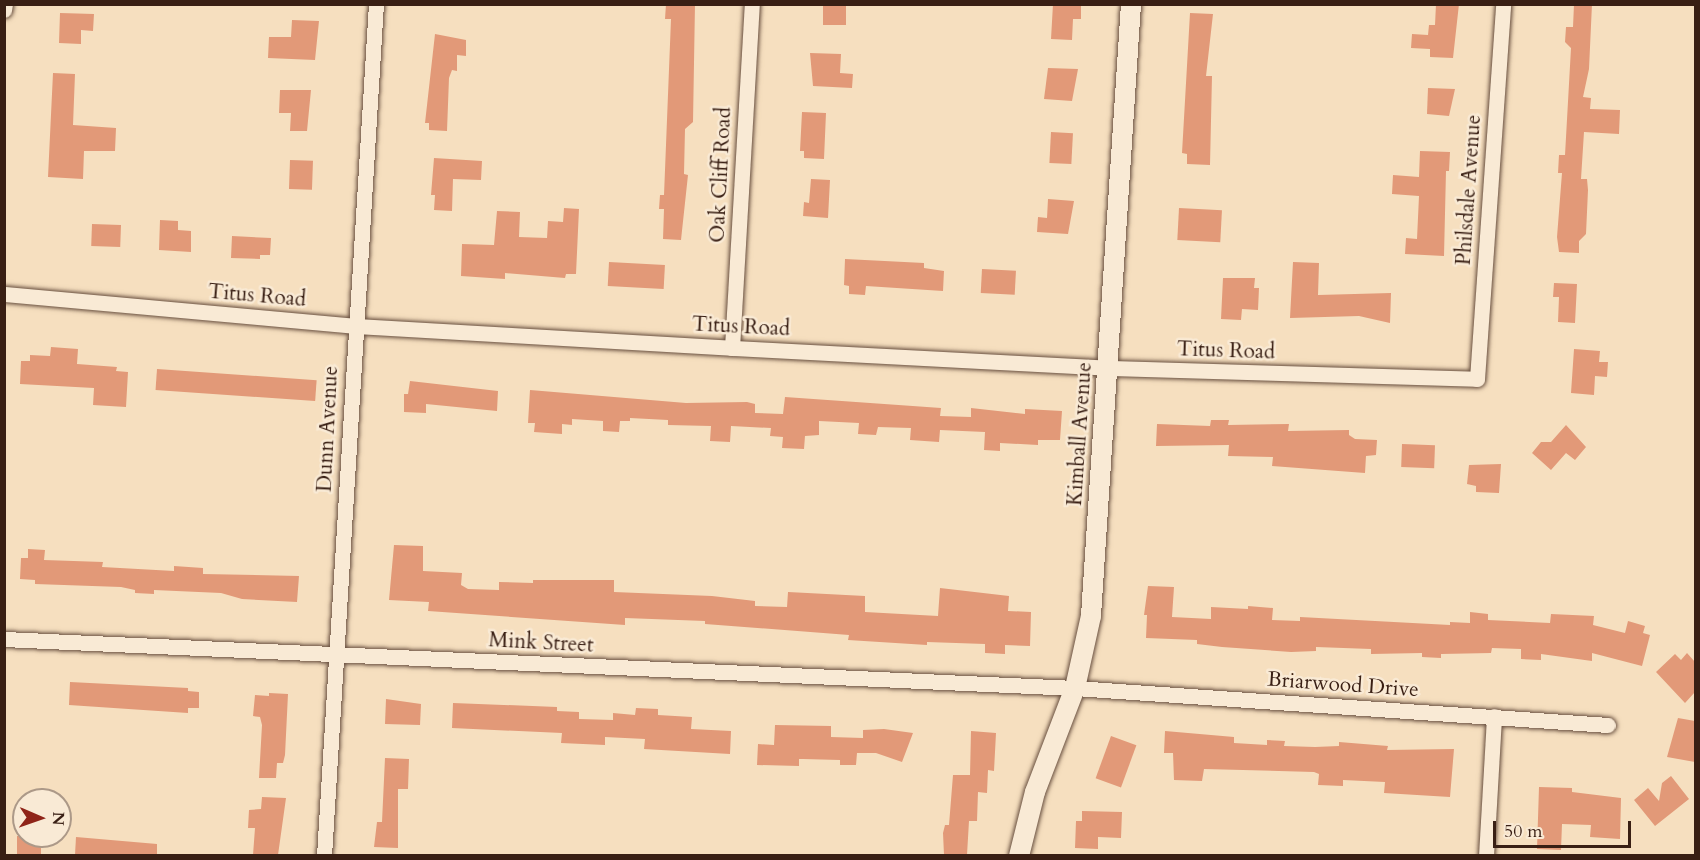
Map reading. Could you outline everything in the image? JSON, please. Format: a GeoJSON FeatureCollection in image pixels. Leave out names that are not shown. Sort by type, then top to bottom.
{"type":"FeatureCollection","features":[{"type":"Feature","properties":{"kind":"street"},"geometry":{"type":"LineString","coordinates":[[4,10],[5,4]]}},
{"type":"Feature","properties":{"kind":"street","name":"Dunn Avenue"},"geometry":{"type":"LineString","coordinates":[[324,855],[376,4]]}},
{"type":"Feature","properties":{"kind":"street","name":"Oak Cliff Road"},"geometry":{"type":"LineString","coordinates":[[732,348],[752,4]]}},
{"type":"Feature","properties":{"kind":"street","name":"Kimball Avenue"},"geometry":{"type":"LineString","coordinates":[[1019,855],[1035,792],[1075,688],[1091,616],[1110,368],[1131,4]]}},
{"type":"Feature","properties":{"kind":"street","name":"Philsdale Avenue"},"geometry":{"type":"LineString","coordinates":[[1477,379],[1503,4]]}},
{"type":"Feature","properties":{"kind":"street","name":"Titus Road"},"geometry":{"type":"LineString","coordinates":[[4,294],[355,326],[732,348],[1110,368],[1477,379]]}},
{"type":"Feature","properties":{"kind":"street","name":"Mink Street"},"geometry":{"type":"LineString","coordinates":[[4,639],[1075,688]]}},
{"type":"Feature","properties":{"kind":"street","name":"Briarwood Drive"},"geometry":{"type":"LineString","coordinates":[[1075,688],[1608,725]]}},
{"type":"Feature","properties":{"kind":"street"},"geometry":{"type":"LineString","coordinates":[[1486,855],[1494,716]]}},
{"type":"Feature","properties":{"kind":"building"},"geometry":{"type":"Polygon","coordinates":[[[666,4],[695,4],[693,122],[685,129],[684,174],[688,175],[681,240],[663,239],[664,209],[659,209],[660,195],[664,195],[671,19],[665,19],[666,4]]]}},
{"type":"Feature","properties":{"kind":"building"},"geometry":{"type":"Polygon","coordinates":[[[823,4],[846,4],[846,25],[823,25],[823,4]]]}},
{"type":"Feature","properties":{"kind":"building"},"geometry":{"type":"Polygon","coordinates":[[[1053,4],[1081,4],[1081,19],[1073,19],[1072,40],[1051,39],[1053,4]]]}},
{"type":"Feature","properties":{"kind":"building"},"geometry":{"type":"Polygon","coordinates":[[[1436,4],[1459,4],[1453,58],[1430,57],[1430,49],[1411,48],[1412,34],[1428,35],[1429,25],[1435,25],[1436,4]]]}},
{"type":"Feature","properties":{"kind":"building"},"geometry":{"type":"Polygon","coordinates":[[[1574,4],[1592,4],[1589,69],[1583,97],[1591,98],[1590,109],[1620,110],[1619,134],[1584,132],[1581,179],[1587,179],[1588,190],[1586,234],[1579,241],[1579,253],[1559,252],[1557,237],[1562,173],[1558,173],[1559,155],[1565,155],[1571,48],[1565,42],[1566,27],[1573,27],[1574,4]]]}},
{"type":"Feature","properties":{"kind":"building"},"geometry":{"type":"Polygon","coordinates":[[[60,13],[94,14],[93,31],[81,30],[81,44],[59,43],[60,13]]]}},
{"type":"Feature","properties":{"kind":"building"},"geometry":{"type":"Polygon","coordinates":[[[1190,13],[1213,14],[1206,76],[1212,76],[1210,165],[1187,164],[1187,154],[1182,153],[1190,13]]]}},
{"type":"Feature","properties":{"kind":"building"},"geometry":{"type":"Polygon","coordinates":[[[292,20],[319,21],[315,60],[268,58],[269,37],[291,37],[292,20]]]}},
{"type":"Feature","properties":{"kind":"building"},"geometry":{"type":"Polygon","coordinates":[[[435,34],[466,40],[466,56],[457,55],[457,71],[452,70],[449,78],[447,131],[429,130],[429,123],[425,123],[435,34]]]}},
{"type":"Feature","properties":{"kind":"building"},"geometry":{"type":"Polygon","coordinates":[[[810,53],[841,54],[840,73],[853,74],[852,88],[813,86],[810,53]]]}},
{"type":"Feature","properties":{"kind":"building"},"geometry":{"type":"Polygon","coordinates":[[[1048,68],[1078,69],[1072,101],[1044,99],[1048,68]]]}},
{"type":"Feature","properties":{"kind":"building"},"geometry":{"type":"Polygon","coordinates":[[[53,73],[75,74],[73,125],[116,128],[115,151],[84,151],[83,179],[48,177],[53,73]]]}},
{"type":"Feature","properties":{"kind":"building"},"geometry":{"type":"Polygon","coordinates":[[[1428,88],[1455,89],[1449,116],[1427,114],[1428,88]]]}},
{"type":"Feature","properties":{"kind":"building"},"geometry":{"type":"Polygon","coordinates":[[[280,90],[311,90],[307,131],[290,131],[291,113],[279,113],[280,90]]]}},
{"type":"Feature","properties":{"kind":"building"},"geometry":{"type":"Polygon","coordinates":[[[802,112],[826,113],[824,159],[804,158],[804,151],[800,151],[802,112]]]}},
{"type":"Feature","properties":{"kind":"building"},"geometry":{"type":"Polygon","coordinates":[[[1051,132],[1073,133],[1071,164],[1049,163],[1051,132]]]}},
{"type":"Feature","properties":{"kind":"building"},"geometry":{"type":"Polygon","coordinates":[[[1420,151],[1450,152],[1449,171],[1446,171],[1444,256],[1405,254],[1406,238],[1417,239],[1419,196],[1392,194],[1393,175],[1419,177],[1420,151]]]}},
{"type":"Feature","properties":{"kind":"building"},"geometry":{"type":"Polygon","coordinates":[[[434,158],[482,161],[481,180],[453,179],[452,211],[434,210],[435,195],[431,195],[434,158]]]}},
{"type":"Feature","properties":{"kind":"building"},"geometry":{"type":"Polygon","coordinates":[[[290,160],[313,161],[312,190],[289,189],[290,160]]]}},
{"type":"Feature","properties":{"kind":"building"},"geometry":{"type":"Polygon","coordinates":[[[811,179],[830,180],[828,218],[803,216],[804,202],[809,203],[811,179]]]}},
{"type":"Feature","properties":{"kind":"building"},"geometry":{"type":"Polygon","coordinates":[[[1048,199],[1074,201],[1068,234],[1037,232],[1038,217],[1047,218],[1048,199]]]}},
{"type":"Feature","properties":{"kind":"building"},"geometry":{"type":"Polygon","coordinates":[[[564,208],[579,209],[576,274],[566,274],[565,278],[505,273],[505,279],[461,276],[462,244],[494,245],[497,211],[520,212],[519,237],[547,238],[548,221],[563,222],[564,208]]]}},
{"type":"Feature","properties":{"kind":"building"},"geometry":{"type":"Polygon","coordinates":[[[1179,208],[1222,210],[1220,242],[1177,240],[1179,208]]]}},
{"type":"Feature","properties":{"kind":"building"},"geometry":{"type":"Polygon","coordinates":[[[160,220],[178,221],[178,230],[191,231],[191,252],[159,250],[160,220]]]}},
{"type":"Feature","properties":{"kind":"building"},"geometry":{"type":"Polygon","coordinates":[[[92,224],[121,225],[120,247],[91,246],[92,224]]]}},
{"type":"Feature","properties":{"kind":"building"},"geometry":{"type":"Polygon","coordinates":[[[232,236],[271,238],[270,255],[260,255],[260,259],[231,258],[232,236]]]}},
{"type":"Feature","properties":{"kind":"building"},"geometry":{"type":"Polygon","coordinates":[[[845,259],[924,263],[924,268],[944,271],[943,291],[866,286],[865,295],[849,294],[849,286],[844,285],[845,259]]]}},
{"type":"Feature","properties":{"kind":"building"},"geometry":{"type":"Polygon","coordinates":[[[609,262],[665,265],[664,289],[608,286],[609,262]]]}},
{"type":"Feature","properties":{"kind":"building"},"geometry":{"type":"Polygon","coordinates":[[[1293,262],[1319,263],[1318,295],[1391,293],[1390,323],[1359,316],[1290,318],[1293,262]]]}},
{"type":"Feature","properties":{"kind":"building"},"geometry":{"type":"Polygon","coordinates":[[[982,269],[1016,271],[1015,295],[981,293],[982,269]]]}},
{"type":"Feature","properties":{"kind":"building"},"geometry":{"type":"Polygon","coordinates":[[[1223,278],[1255,278],[1254,288],[1259,288],[1258,310],[1242,309],[1241,320],[1221,319],[1223,278]]]}},
{"type":"Feature","properties":{"kind":"building"},"geometry":{"type":"Polygon","coordinates":[[[1554,283],[1577,284],[1575,323],[1558,322],[1559,297],[1553,297],[1554,283]]]}},
{"type":"Feature","properties":{"kind":"building"},"geometry":{"type":"Polygon","coordinates":[[[51,347],[78,349],[77,364],[117,367],[116,371],[128,372],[126,407],[93,405],[94,388],[20,384],[21,361],[30,361],[30,355],[50,356],[51,347]]]}},
{"type":"Feature","properties":{"kind":"building"},"geometry":{"type":"Polygon","coordinates":[[[1574,349],[1600,351],[1599,362],[1608,362],[1607,377],[1595,376],[1594,395],[1571,393],[1574,349]]]}},
{"type":"Feature","properties":{"kind":"building"},"geometry":{"type":"Polygon","coordinates":[[[157,369],[317,380],[315,401],[156,390],[157,369]]]}},
{"type":"Feature","properties":{"kind":"building"},"geometry":{"type":"Polygon","coordinates":[[[410,381],[498,391],[497,411],[426,404],[426,413],[404,412],[404,394],[408,394],[410,381]]]}},
{"type":"Feature","properties":{"kind":"building"},"geometry":{"type":"Polygon","coordinates":[[[530,390],[686,403],[747,402],[755,404],[755,413],[783,414],[785,397],[941,408],[940,416],[971,417],[971,408],[1025,414],[1025,409],[1062,411],[1060,440],[1038,440],[1038,445],[1000,443],[1000,451],[984,450],[985,432],[940,430],[939,442],[910,440],[911,428],[878,427],[876,435],[858,434],[859,423],[819,421],[819,435],[805,436],[804,449],[782,448],[783,437],[770,436],[771,428],[731,426],[730,442],[710,441],[711,426],[668,425],[668,420],[630,418],[630,421],[620,421],[619,432],[603,431],[603,421],[572,419],[572,425],[562,424],[562,434],[534,432],[535,423],[528,423],[530,390]]]}},
{"type":"Feature","properties":{"kind":"building"},"geometry":{"type":"Polygon","coordinates":[[[1211,420],[1229,420],[1228,425],[1289,424],[1288,431],[1349,430],[1349,435],[1355,439],[1377,440],[1376,455],[1366,456],[1365,473],[1272,466],[1273,457],[1228,456],[1229,445],[1156,446],[1157,424],[1210,426],[1211,420]]]}},
{"type":"Feature","properties":{"kind":"building"},"geometry":{"type":"Polygon","coordinates":[[[1566,425],[1586,447],[1575,460],[1566,453],[1551,470],[1532,453],[1541,442],[1551,442],[1566,425]]]}},
{"type":"Feature","properties":{"kind":"building"},"geometry":{"type":"Polygon","coordinates":[[[1402,444],[1435,445],[1434,468],[1401,467],[1402,444]]]}},
{"type":"Feature","properties":{"kind":"building"},"geometry":{"type":"Polygon","coordinates":[[[1501,464],[1499,493],[1476,492],[1476,486],[1467,484],[1469,465],[1501,464]]]}},
{"type":"Feature","properties":{"kind":"building"},"geometry":{"type":"Polygon","coordinates":[[[394,545],[423,546],[423,571],[462,573],[461,585],[468,589],[499,590],[499,582],[614,580],[614,592],[712,596],[755,601],[755,606],[787,607],[788,592],[865,596],[865,612],[938,616],[940,588],[1009,596],[1008,611],[1031,612],[1030,646],[1005,645],[1005,654],[985,653],[985,644],[927,642],[927,645],[848,640],[849,635],[705,624],[705,621],[625,618],[625,625],[428,611],[429,602],[389,600],[394,545]]]}},
{"type":"Feature","properties":{"kind":"building"},"geometry":{"type":"Polygon","coordinates":[[[28,549],[45,550],[44,560],[103,562],[102,567],[174,571],[174,566],[203,568],[203,574],[299,576],[297,602],[242,599],[221,593],[154,590],[154,594],[135,593],[135,590],[121,587],[35,584],[35,580],[20,579],[21,558],[28,558],[28,549]]]}},
{"type":"Feature","properties":{"kind":"building"},"geometry":{"type":"Polygon","coordinates":[[[1148,586],[1174,587],[1172,617],[1211,619],[1211,607],[1248,609],[1248,606],[1273,608],[1272,620],[1300,621],[1300,617],[1450,625],[1450,622],[1470,623],[1470,612],[1488,614],[1488,620],[1550,623],[1551,614],[1594,616],[1593,625],[1625,633],[1628,621],[1645,626],[1643,633],[1650,635],[1642,666],[1592,653],[1592,661],[1541,654],[1541,660],[1521,659],[1521,649],[1492,648],[1491,653],[1441,654],[1441,658],[1422,657],[1422,653],[1371,654],[1371,649],[1316,647],[1316,651],[1291,652],[1222,647],[1197,644],[1197,640],[1146,638],[1147,615],[1144,615],[1148,586]]]}},
{"type":"Feature","properties":{"kind":"building"},"geometry":{"type":"Polygon","coordinates":[[[1687,653],[1695,662],[1695,692],[1685,703],[1656,672],[1675,654],[1681,660],[1687,653]]]}},
{"type":"Feature","properties":{"kind":"building"},"geometry":{"type":"Polygon","coordinates":[[[70,682],[188,688],[188,691],[199,692],[199,708],[188,708],[188,713],[69,705],[70,682]]]}},
{"type":"Feature","properties":{"kind":"building"},"geometry":{"type":"Polygon","coordinates":[[[269,693],[288,694],[285,755],[283,763],[277,763],[276,778],[259,778],[262,725],[260,717],[253,716],[255,695],[269,696],[269,693]]]}},
{"type":"Feature","properties":{"kind":"building"},"geometry":{"type":"Polygon","coordinates":[[[386,699],[421,704],[420,725],[385,724],[386,699]]]}},
{"type":"Feature","properties":{"kind":"building"},"geometry":{"type":"Polygon","coordinates":[[[453,703],[557,707],[557,711],[579,712],[579,719],[613,720],[613,713],[635,715],[636,708],[658,709],[658,715],[692,717],[691,729],[731,731],[730,754],[644,749],[645,739],[605,737],[605,745],[561,743],[562,733],[452,728],[453,703]]]}},
{"type":"Feature","properties":{"kind":"building"},"geometry":{"type":"Polygon","coordinates":[[[1678,718],[1695,721],[1695,762],[1667,757],[1678,718]]]}},
{"type":"Feature","properties":{"kind":"building"},"geometry":{"type":"Polygon","coordinates":[[[775,725],[831,726],[831,737],[863,738],[863,730],[884,729],[913,733],[902,762],[876,753],[857,753],[856,765],[840,765],[840,760],[799,759],[799,766],[757,765],[758,744],[774,745],[775,725]]]}},
{"type":"Feature","properties":{"kind":"building"},"geometry":{"type":"Polygon","coordinates":[[[971,731],[996,733],[994,771],[988,770],[987,793],[978,792],[977,821],[969,821],[967,855],[944,855],[943,833],[945,825],[949,825],[953,775],[970,775],[971,731]]]}},
{"type":"Feature","properties":{"kind":"building"},"geometry":{"type":"Polygon","coordinates":[[[1165,731],[1234,737],[1234,743],[1267,745],[1267,740],[1285,741],[1284,746],[1339,746],[1339,742],[1388,746],[1387,750],[1454,749],[1450,797],[1384,793],[1385,782],[1343,780],[1343,786],[1318,785],[1319,774],[1314,772],[1204,769],[1202,781],[1174,780],[1173,753],[1164,753],[1165,731]]]}},
{"type":"Feature","properties":{"kind":"building"},"geometry":{"type":"Polygon","coordinates":[[[1111,736],[1136,745],[1121,788],[1096,778],[1111,736]]]}},
{"type":"Feature","properties":{"kind":"building"},"geometry":{"type":"Polygon","coordinates":[[[385,758],[409,759],[408,789],[398,789],[398,848],[374,847],[377,822],[382,822],[385,758]]]}},
{"type":"Feature","properties":{"kind":"building"},"geometry":{"type":"Polygon","coordinates":[[[1671,776],[1689,799],[1655,826],[1634,800],[1648,788],[1659,801],[1662,783],[1671,776]]]}},
{"type":"Feature","properties":{"kind":"building"},"geometry":{"type":"Polygon","coordinates":[[[1539,787],[1572,788],[1572,792],[1621,798],[1620,839],[1590,837],[1591,825],[1562,824],[1561,850],[1537,849],[1539,787]]]}},
{"type":"Feature","properties":{"kind":"building"},"geometry":{"type":"Polygon","coordinates":[[[262,797],[286,798],[278,855],[253,855],[255,828],[248,828],[249,810],[261,809],[262,797]]]}},
{"type":"Feature","properties":{"kind":"building"},"geometry":{"type":"Polygon","coordinates":[[[1082,811],[1122,812],[1121,838],[1098,837],[1098,849],[1075,848],[1076,821],[1082,821],[1082,811]]]}},
{"type":"Feature","properties":{"kind":"building"},"geometry":{"type":"Polygon","coordinates":[[[76,837],[157,844],[157,855],[75,855],[76,837]]]}},
{"type":"Feature","properties":{"kind":"building"},"geometry":{"type":"Polygon","coordinates":[[[17,848],[41,848],[41,855],[17,855],[17,848]]]}}]}
